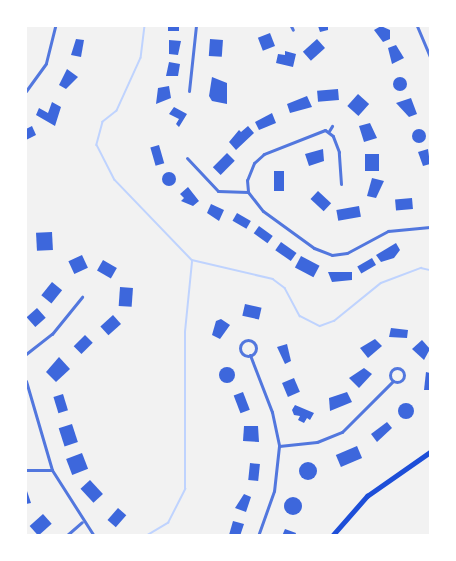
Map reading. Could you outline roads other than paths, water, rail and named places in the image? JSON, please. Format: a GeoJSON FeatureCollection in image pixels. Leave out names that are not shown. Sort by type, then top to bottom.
{"type":"FeatureCollection","features":[{"type":"Feature","properties":{"kind":"main road"},"geometry":{"type":"LineString","coordinates":[[332,536],[367,496],[430,452]]}},
{"type":"Feature","properties":{"kind":"street"},"geometry":{"type":"LineString","coordinates":[[26,91],[46,63],[55,26]]}},
{"type":"Feature","properties":{"kind":"street"},"geometry":{"type":"LineString","coordinates":[[189,91],[196,26]]}},
{"type":"Feature","properties":{"kind":"street"},"geometry":{"type":"LineString","coordinates":[[291,26],[293,30]]}},
{"type":"Feature","properties":{"kind":"street"},"geometry":{"type":"LineString","coordinates":[[417,26],[430,57]]}},
{"type":"Feature","properties":{"kind":"street"},"geometry":{"type":"LineString","coordinates":[[332,126],[329,131],[259,158],[249,174],[248,192],[263,211],[314,248],[332,255],[347,253],[388,231],[430,228]]}},
{"type":"Feature","properties":{"kind":"street"},"geometry":{"type":"LineString","coordinates":[[329,131],[339,152],[341,183]]}},
{"type":"Feature","properties":{"kind":"street"},"geometry":{"type":"LineString","coordinates":[[187,158],[218,191],[248,192]]}},
{"type":"Feature","properties":{"kind":"street"},"geometry":{"type":"LineString","coordinates":[[26,354],[52,333],[82,297]]}},
{"type":"Feature","properties":{"kind":"street"},"geometry":{"type":"LineString","coordinates":[[250,355],[255,345],[244,340],[240,350],[250,355],[272,412],[279,446],[274,492],[258,536]]}},
{"type":"Feature","properties":{"kind":"street"},"geometry":{"type":"LineString","coordinates":[[279,446],[317,442],[342,432],[393,381],[403,379],[402,370],[391,371],[393,381]]}},
{"type":"Feature","properties":{"kind":"street"},"geometry":{"type":"LineString","coordinates":[[26,381],[52,470],[82,522],[94,536]]}},
{"type":"Feature","properties":{"kind":"street"},"geometry":{"type":"LineString","coordinates":[[26,470],[52,470]]}},
{"type":"Feature","properties":{"kind":"street"},"geometry":{"type":"LineString","coordinates":[[66,536],[82,522]]}},
{"type":"Feature","properties":{"kind":"waterway"},"geometry":{"type":"LineString","coordinates":[[145,26],[141,58],[117,111],[103,122],[97,145],[115,180],[192,260],[273,279],[285,288],[300,316],[320,326],[334,321],[381,283],[421,268],[430,270]]}},
{"type":"Feature","properties":{"kind":"waterway"},"geometry":{"type":"LineString","coordinates":[[146,536],[168,523],[185,489],[185,332],[192,262]]}}]}
